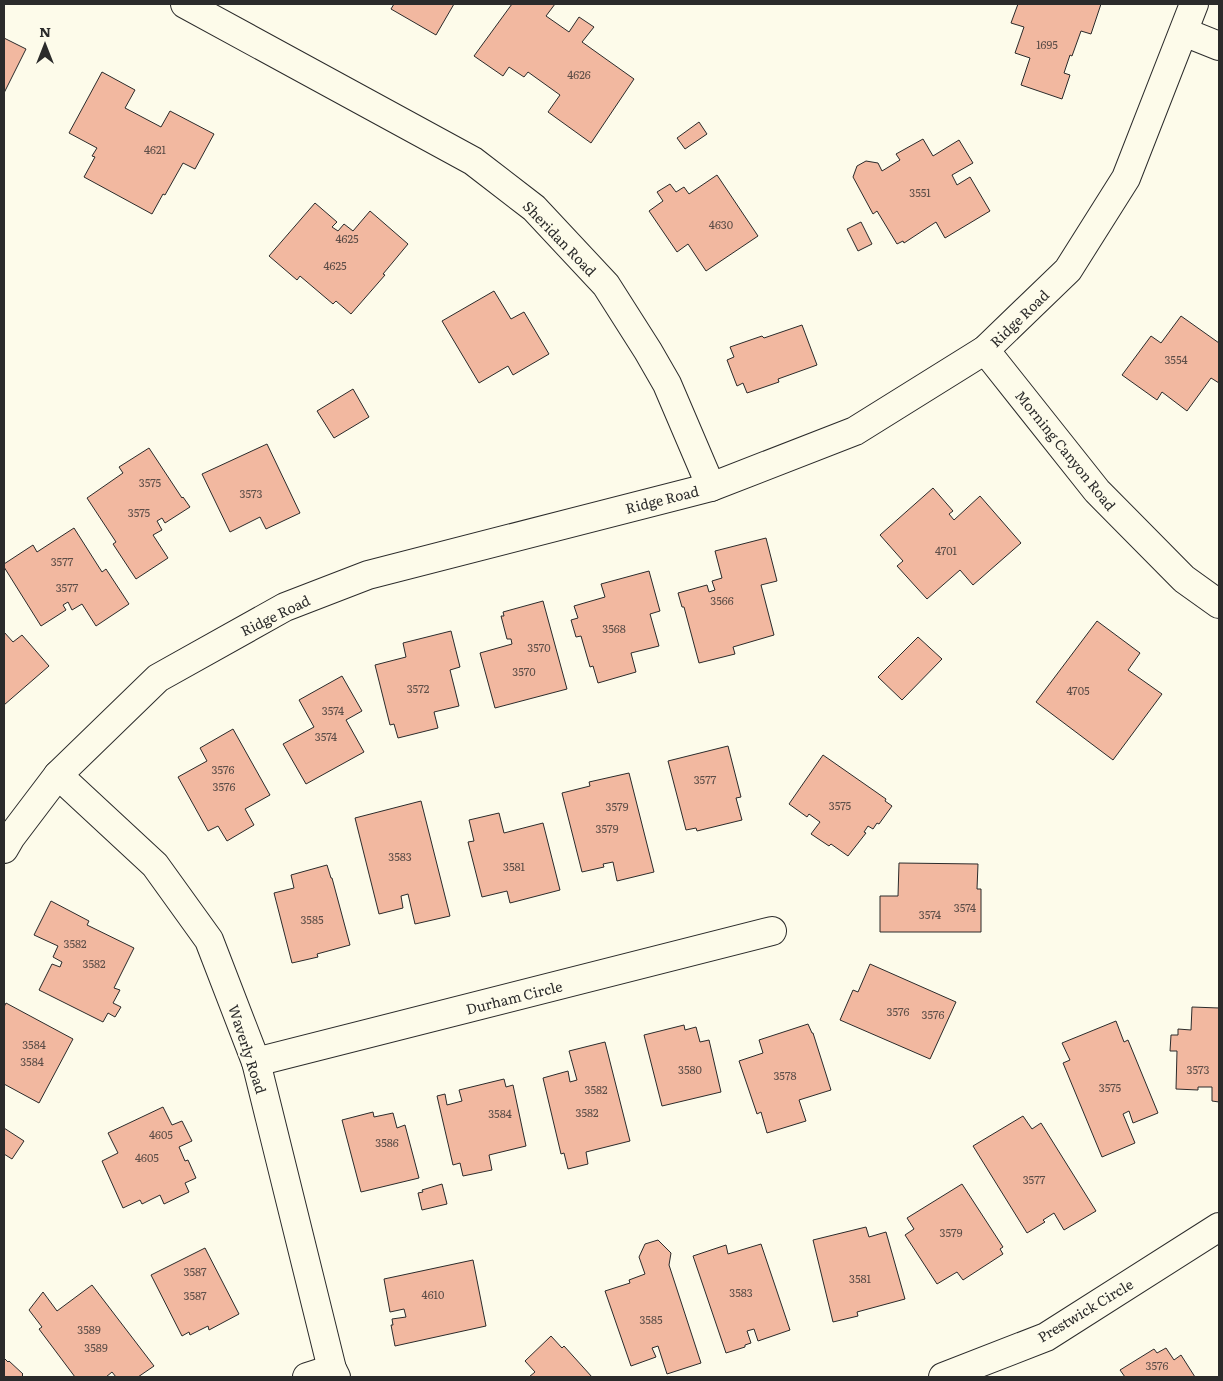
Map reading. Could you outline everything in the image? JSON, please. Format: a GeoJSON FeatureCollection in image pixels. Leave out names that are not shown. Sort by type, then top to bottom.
{"type":"FeatureCollection","features":[{"type":"Feature","properties":{"kind":"street","name":"Sheridan Road"},"geometry":{"type":"LineString","coordinates":[[185,4],[472,161],[534,208],[606,286],[648,351],[667,384],[711,487]]}},
{"type":"Feature","properties":{"kind":"street","name":"Ridge Road"},"geometry":{"type":"LineString","coordinates":[[4,849],[58,775],[158,678],[285,607],[368,575],[711,487],[855,431],[985,350],[1068,270],[1126,178],[1194,4]]}},
{"type":"Feature","properties":{"kind":"street"},"geometry":{"type":"LineString","coordinates":[[1184,32],[1219,46]]}},
{"type":"Feature","properties":{"kind":"street","name":"Morning Canyon Road"},"geometry":{"type":"LineString","coordinates":[[985,350],[1097,491],[1184,579],[1219,604]]}},
{"type":"Feature","properties":{"kind":"street","name":"Waverly Road"},"geometry":{"type":"LineString","coordinates":[[58,775],[155,865],[209,940],[256,1062],[334,1373]]}},
{"type":"Feature","properties":{"kind":"street","name":"Durham Circle"},"geometry":{"type":"LineString","coordinates":[[256,1062],[772,931]]}},
{"type":"Feature","properties":{"kind":"street","name":"Prestwick Circle"},"geometry":{"type":"LineString","coordinates":[[943,1377],[1046,1337],[1219,1227]]}},
{"type":"Feature","properties":{"kind":"street"},"geometry":{"type":"LineString","coordinates":[[306,1377],[334,1373]]}},
{"type":"Feature","properties":{"kind":"building"},"geometry":{"type":"Polygon","coordinates":[[[394,4],[454,4],[436,35],[391,9],[394,4]]]}},
{"type":"Feature","properties":{"kind":"building"},"geometry":{"type":"Polygon","coordinates":[[[512,4],[555,4],[546,16],[569,32],[579,17],[594,27],[582,42],[634,79],[591,143],[548,112],[560,95],[528,72],[524,77],[509,67],[503,76],[474,56],[512,4]]]}},
{"type":"Feature","properties":{"kind":"building"},"geometry":{"type":"Polygon","coordinates":[[[1018,4],[1101,4],[1091,34],[1081,31],[1072,56],[1070,55],[1064,73],[1070,75],[1062,99],[1021,85],[1030,58],[1015,53],[1024,27],[1011,23],[1018,4]]]}},
{"type":"Feature","properties":{"kind":"building"},"geometry":{"type":"Polygon","coordinates":[[[4,38],[26,49],[4,93],[4,38]]]}},
{"type":"Feature","properties":{"kind":"building"},"geometry":{"type":"Polygon","coordinates":[[[102,72],[135,90],[125,108],[161,127],[170,111],[214,134],[195,169],[183,163],[152,214],[84,177],[95,157],[92,156],[97,148],[69,133],[102,72]]]}},
{"type":"Feature","properties":{"kind":"building"},"geometry":{"type":"Polygon","coordinates":[[[699,122],[707,134],[685,149],[677,138],[699,122]]]}},
{"type":"Feature","properties":{"kind":"building"},"geometry":{"type":"Polygon","coordinates":[[[923,139],[933,156],[959,140],[973,163],[952,175],[957,185],[970,177],[990,211],[945,238],[936,222],[904,243],[903,241],[897,244],[877,211],[873,214],[853,177],[857,166],[866,161],[878,163],[882,171],[900,160],[896,154],[923,139]]]}},
{"type":"Feature","properties":{"kind":"building"},"geometry":{"type":"Polygon","coordinates":[[[717,175],[758,236],[706,271],[688,244],[677,252],[649,211],[663,201],[657,192],[670,184],[676,192],[684,187],[689,194],[717,175]]]}},
{"type":"Feature","properties":{"kind":"building"},"geometry":{"type":"Polygon","coordinates":[[[315,203],[337,222],[332,227],[338,231],[344,224],[353,231],[370,211],[408,244],[383,274],[385,275],[351,314],[336,301],[333,304],[300,276],[297,280],[269,256],[315,203]]]}},
{"type":"Feature","properties":{"kind":"building"},"geometry":{"type":"Polygon","coordinates":[[[861,222],[872,244],[858,251],[847,229],[861,222]]]}},
{"type":"Feature","properties":{"kind":"building"},"geometry":{"type":"Polygon","coordinates":[[[494,291],[511,319],[524,312],[549,354],[513,375],[508,366],[479,383],[442,321],[494,291]]]}},
{"type":"Feature","properties":{"kind":"building"},"geometry":{"type":"Polygon","coordinates":[[[1181,316],[1219,343],[1219,383],[1211,378],[1187,411],[1162,392],[1157,400],[1122,375],[1151,336],[1161,343],[1181,316]]]}},
{"type":"Feature","properties":{"kind":"building"},"geometry":{"type":"Polygon","coordinates":[[[802,325],[817,365],[778,379],[779,382],[747,393],[743,383],[737,386],[727,360],[734,357],[730,347],[802,325]]]}},
{"type":"Feature","properties":{"kind":"building"},"geometry":{"type":"Polygon","coordinates":[[[353,389],[369,417],[334,438],[317,411],[353,389]]]}},
{"type":"Feature","properties":{"kind":"building"},"geometry":{"type":"Polygon","coordinates":[[[267,444],[300,513],[266,529],[260,517],[230,532],[202,474],[267,444]]]}},
{"type":"Feature","properties":{"kind":"building"},"geometry":{"type":"Polygon","coordinates":[[[149,448],[190,507],[165,523],[162,518],[157,521],[162,530],[153,535],[168,558],[136,579],[113,544],[116,542],[87,498],[123,473],[119,467],[149,448]]]}},
{"type":"Feature","properties":{"kind":"building"},"geometry":{"type":"Polygon","coordinates":[[[933,488],[953,511],[949,514],[954,520],[980,496],[1021,543],[973,585],[960,570],[927,599],[897,566],[903,561],[880,535],[933,488]]]}},
{"type":"Feature","properties":{"kind":"building"},"geometry":{"type":"Polygon","coordinates":[[[74,528],[102,572],[106,569],[129,604],[96,626],[82,604],[72,610],[68,602],[63,605],[66,610],[41,626],[4,567],[4,564],[33,545],[37,552],[74,528]]]}},
{"type":"Feature","properties":{"kind":"building"},"geometry":{"type":"Polygon","coordinates":[[[766,538],[777,581],[761,585],[774,635],[733,647],[735,654],[699,663],[684,607],[682,607],[678,593],[707,585],[709,592],[715,590],[712,581],[722,578],[715,551],[766,538]]]}},
{"type":"Feature","properties":{"kind":"building"},"geometry":{"type":"Polygon","coordinates":[[[649,571],[660,611],[650,614],[659,646],[631,653],[636,672],[598,683],[593,666],[590,667],[581,636],[576,637],[571,620],[578,618],[574,606],[605,597],[601,584],[649,571]]]}},
{"type":"Feature","properties":{"kind":"building"},"geometry":{"type":"Polygon","coordinates":[[[543,601],[567,689],[495,708],[480,653],[512,644],[511,639],[507,639],[501,616],[504,616],[503,612],[543,601]]]}},
{"type":"Feature","properties":{"kind":"building"},"geometry":{"type":"Polygon","coordinates":[[[1097,621],[1140,653],[1128,670],[1162,694],[1113,760],[1036,702],[1097,621]]]}},
{"type":"Feature","properties":{"kind":"building"},"geometry":{"type":"Polygon","coordinates":[[[451,631],[460,667],[450,670],[459,706],[434,712],[438,728],[398,738],[394,724],[390,725],[375,665],[406,657],[403,643],[451,631]]]}},
{"type":"Feature","properties":{"kind":"building"},"geometry":{"type":"Polygon","coordinates":[[[4,632],[13,642],[22,635],[49,666],[4,705],[4,632]]]}},
{"type":"Feature","properties":{"kind":"building"},"geometry":{"type":"Polygon","coordinates":[[[918,637],[942,659],[902,700],[878,677],[918,637]]]}},
{"type":"Feature","properties":{"kind":"building"},"geometry":{"type":"Polygon","coordinates":[[[342,676],[362,711],[346,720],[364,752],[306,784],[283,744],[314,727],[299,700],[342,676]]]}},
{"type":"Feature","properties":{"kind":"building"},"geometry":{"type":"Polygon","coordinates":[[[233,729],[270,795],[245,809],[254,825],[227,841],[218,826],[208,831],[178,777],[207,761],[200,748],[233,729]]]}},
{"type":"Feature","properties":{"kind":"building"},"geometry":{"type":"Polygon","coordinates":[[[728,746],[741,797],[736,798],[742,820],[697,831],[696,828],[686,830],[668,761],[728,746]]]}},
{"type":"Feature","properties":{"kind":"building"},"geometry":{"type":"Polygon","coordinates":[[[823,755],[886,799],[885,801],[892,806],[873,829],[868,826],[864,832],[866,833],[848,856],[831,844],[829,846],[811,834],[820,822],[809,814],[807,817],[789,804],[823,755]]]}},
{"type":"Feature","properties":{"kind":"building"},"geometry":{"type":"Polygon","coordinates":[[[629,773],[654,872],[617,881],[613,862],[603,864],[604,867],[582,872],[562,793],[590,786],[589,782],[629,773]]]}},
{"type":"Feature","properties":{"kind":"building"},"geometry":{"type":"Polygon","coordinates":[[[421,801],[450,916],[415,924],[408,894],[401,896],[403,908],[379,914],[355,818],[421,801]]]}},
{"type":"Feature","properties":{"kind":"building"},"geometry":{"type":"Polygon","coordinates":[[[499,813],[504,833],[543,823],[560,890],[510,903],[507,891],[482,897],[468,842],[474,841],[469,820],[499,813]]]}},
{"type":"Feature","properties":{"kind":"building"},"geometry":{"type":"Polygon","coordinates":[[[899,863],[978,864],[977,889],[981,889],[981,932],[880,932],[880,896],[898,896],[899,863]]]}},
{"type":"Feature","properties":{"kind":"building"},"geometry":{"type":"Polygon","coordinates":[[[327,865],[350,945],[317,954],[318,957],[292,963],[274,893],[294,888],[291,875],[327,865]]]}},
{"type":"Feature","properties":{"kind":"building"},"geometry":{"type":"Polygon","coordinates":[[[51,901],[89,921],[87,925],[134,948],[114,988],[120,990],[113,1003],[121,1007],[115,1017],[108,1013],[103,1022],[39,990],[52,964],[60,967],[62,962],[53,957],[58,946],[34,935],[51,901]]]}},
{"type":"Feature","properties":{"kind":"building"},"geometry":{"type":"Polygon","coordinates":[[[870,964],[956,1002],[930,1059],[840,1020],[853,990],[858,992],[870,964]]]}},
{"type":"Feature","properties":{"kind":"building"},"geometry":{"type":"Polygon","coordinates":[[[6,1003],[73,1039],[39,1103],[4,1084],[4,1007],[6,1003]]]}},
{"type":"Feature","properties":{"kind":"building"},"geometry":{"type":"Polygon","coordinates":[[[1192,1007],[1219,1008],[1219,1102],[1212,1101],[1212,1087],[1198,1087],[1198,1090],[1176,1089],[1177,1051],[1170,1051],[1171,1035],[1178,1035],[1178,1029],[1191,1030],[1192,1007]]]}},
{"type":"Feature","properties":{"kind":"building"},"geometry":{"type":"Polygon","coordinates":[[[1116,1021],[1124,1042],[1128,1040],[1158,1113],[1133,1123],[1129,1111],[1123,1114],[1135,1143],[1102,1157],[1063,1063],[1070,1060],[1062,1043],[1116,1021]]]}},
{"type":"Feature","properties":{"kind":"building"},"geometry":{"type":"Polygon","coordinates":[[[808,1024],[813,1033],[831,1090],[799,1100],[806,1121],[767,1133],[761,1112],[757,1114],[739,1061],[763,1053],[759,1040],[808,1024]]]}},
{"type":"Feature","properties":{"kind":"building"},"geometry":{"type":"Polygon","coordinates":[[[684,1025],[685,1030],[696,1027],[700,1042],[709,1040],[721,1092],[662,1106],[644,1035],[684,1025]]]}},
{"type":"Feature","properties":{"kind":"building"},"geometry":{"type":"Polygon","coordinates":[[[605,1042],[630,1141],[586,1152],[588,1164],[568,1169],[564,1153],[561,1154],[543,1078],[568,1071],[570,1082],[577,1080],[569,1051],[605,1042]]]}},
{"type":"Feature","properties":{"kind":"building"},"geometry":{"type":"Polygon","coordinates":[[[504,1079],[506,1087],[513,1085],[526,1146],[489,1155],[492,1170],[463,1176],[460,1163],[453,1165],[437,1096],[445,1094],[447,1105],[462,1101],[459,1090],[504,1079]]]}},
{"type":"Feature","properties":{"kind":"building"},"geometry":{"type":"Polygon","coordinates":[[[163,1107],[172,1125],[182,1121],[192,1141],[179,1147],[185,1161],[188,1160],[196,1178],[185,1183],[189,1192],[164,1204],[160,1195],[142,1204],[140,1200],[123,1208],[102,1161],[118,1153],[108,1133],[163,1107]]]}},
{"type":"Feature","properties":{"kind":"building"},"geometry":{"type":"Polygon","coordinates":[[[373,1112],[374,1117],[393,1113],[397,1128],[405,1125],[419,1178],[361,1192],[342,1120],[373,1112]]]}},
{"type":"Feature","properties":{"kind":"building"},"geometry":{"type":"Polygon","coordinates":[[[1023,1116],[1032,1129],[1041,1123],[1096,1211],[1064,1230],[1054,1213],[1043,1220],[1045,1222],[1027,1233],[973,1146],[1023,1116]]]}},
{"type":"Feature","properties":{"kind":"building"},"geometry":{"type":"Polygon","coordinates":[[[4,1128],[24,1141],[12,1159],[4,1154],[4,1128]]]}},
{"type":"Feature","properties":{"kind":"building"},"geometry":{"type":"Polygon","coordinates":[[[442,1184],[447,1204],[422,1210],[418,1193],[442,1184]]]}},
{"type":"Feature","properties":{"kind":"building"},"geometry":{"type":"Polygon","coordinates":[[[962,1184],[1003,1247],[1000,1249],[1003,1254],[963,1280],[957,1272],[937,1284],[905,1235],[914,1229],[907,1218],[962,1184]]]}},
{"type":"Feature","properties":{"kind":"building"},"geometry":{"type":"Polygon","coordinates":[[[866,1227],[869,1237],[886,1232],[905,1299],[857,1312],[858,1316],[833,1322],[813,1240],[866,1227]]]}},
{"type":"Feature","properties":{"kind":"building"},"geometry":{"type":"Polygon","coordinates":[[[658,1240],[671,1253],[669,1265],[701,1363],[667,1374],[658,1346],[652,1348],[656,1357],[631,1366],[605,1291],[630,1283],[629,1280],[645,1274],[639,1257],[645,1244],[658,1240]]]}},
{"type":"Feature","properties":{"kind":"building"},"geometry":{"type":"Polygon","coordinates":[[[761,1244],[790,1330],[758,1341],[754,1329],[747,1331],[751,1343],[726,1353],[693,1256],[726,1245],[728,1254],[761,1244]]]}},
{"type":"Feature","properties":{"kind":"building"},"geometry":{"type":"Polygon","coordinates":[[[205,1248],[239,1314],[209,1330],[208,1326],[190,1335],[189,1332],[182,1336],[151,1275],[205,1248]]]}},
{"type":"Feature","properties":{"kind":"building"},"geometry":{"type":"Polygon","coordinates":[[[473,1260],[486,1326],[395,1346],[391,1325],[393,1325],[392,1319],[406,1317],[404,1309],[390,1312],[384,1279],[473,1260]]]}},
{"type":"Feature","properties":{"kind":"building"},"geometry":{"type":"Polygon","coordinates":[[[92,1285],[154,1366],[138,1377],[116,1377],[112,1372],[106,1377],[75,1377],[39,1329],[42,1327],[29,1310],[43,1292],[57,1311],[92,1285]]]}},
{"type":"Feature","properties":{"kind":"building"},"geometry":{"type":"Polygon","coordinates":[[[551,1336],[562,1348],[564,1346],[592,1377],[529,1377],[535,1372],[525,1361],[551,1336]]]}},
{"type":"Feature","properties":{"kind":"building"},"geometry":{"type":"Polygon","coordinates":[[[1166,1348],[1174,1360],[1181,1355],[1195,1377],[1125,1377],[1120,1370],[1154,1349],[1157,1353],[1166,1348]]]}},
{"type":"Feature","properties":{"kind":"building"},"geometry":{"type":"Polygon","coordinates":[[[4,1358],[23,1374],[24,1377],[4,1377],[4,1358]]]}}]}
